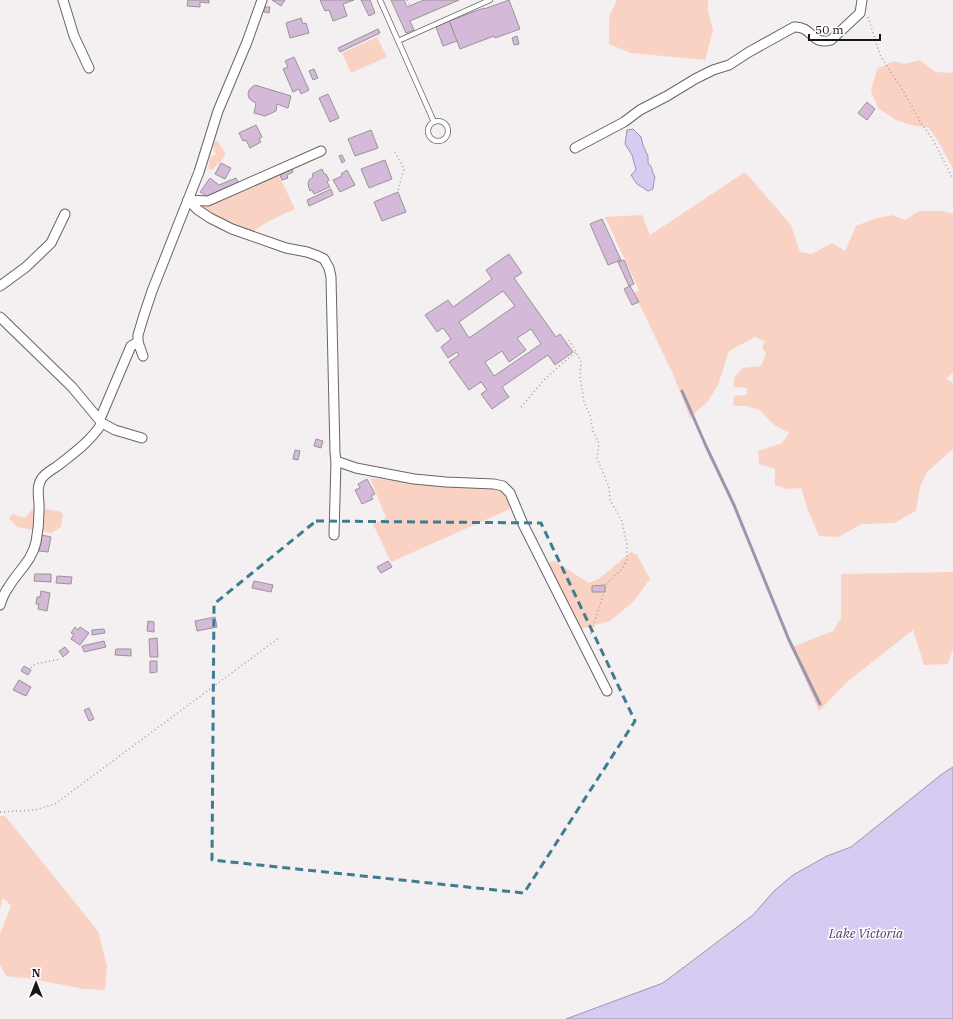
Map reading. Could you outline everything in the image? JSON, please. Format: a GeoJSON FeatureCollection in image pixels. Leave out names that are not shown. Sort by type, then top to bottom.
{"type":"FeatureCollection","features":[{"type":"Feature","properties":{"kind":"street"},"geometry":{"type":"LineString","coordinates":[[63,0],[74,36],[89,68]]}},
{"type":"Feature","properties":{"kind":"street"},"geometry":{"type":"LineString","coordinates":[[143,356],[138,342],[140,328],[150,297],[199,172],[218,111],[247,42],[262,0]]}},
{"type":"Feature","properties":{"kind":"street"},"geometry":{"type":"LineString","coordinates":[[575,148],[624,122],[640,110],[707,73],[730,65],[749,52],[794,27],[804,28],[820,42],[831,40],[860,13],[862,3]]}},
{"type":"Feature","properties":{"kind":"street"},"geometry":{"type":"LineString","coordinates":[[188,200],[208,201],[321,151]]}},
{"type":"Feature","properties":{"kind":"street"},"geometry":{"type":"LineString","coordinates":[[188,200],[198,210],[232,229],[286,248],[318,256],[324,259],[330,268],[334,452],[336,461],[334,535]]}},
{"type":"Feature","properties":{"kind":"street"},"geometry":{"type":"LineString","coordinates":[[0,286],[26,267],[51,243],[65,214]]}},
{"type":"Feature","properties":{"kind":"street"},"geometry":{"type":"LineString","coordinates":[[0,318],[72,387],[101,421],[115,430],[142,438]]}},
{"type":"Feature","properties":{"kind":"street"},"geometry":{"type":"LineString","coordinates":[[0,605],[7,589],[30,558],[36,542],[39,510],[38,492],[41,479],[79,449],[98,430],[131,346],[138,342]]}},
{"type":"Feature","properties":{"kind":"street"},"geometry":{"type":"LineString","coordinates":[[336,461],[356,468],[408,478],[446,482],[494,484],[503,486],[510,493],[523,524],[607,691]]}},
{"type":"Feature","properties":{"kind":"lane"},"geometry":{"type":"LineString","coordinates":[[380,0],[434,122]]}},
{"type":"Feature","properties":{"kind":"lane"},"geometry":{"type":"LineString","coordinates":[[398,41],[490,0]]}},
{"type":"Feature","properties":{"kind":"lane"},"geometry":{"type":"LineString","coordinates":[[441,121],[447,125],[447,136],[441,140],[434,139],[429,134],[429,127],[434,122],[441,121]]}},
{"type":"Feature","properties":{"kind":"path"},"geometry":{"type":"LineString","coordinates":[[408,0],[410,6]]}},
{"type":"Feature","properties":{"kind":"path"},"geometry":{"type":"LineString","coordinates":[[862,3],[869,19],[880,55],[905,94],[921,123],[932,138],[953,179]]}},
{"type":"Feature","properties":{"kind":"path"},"geometry":{"type":"LineString","coordinates":[[395,152],[404,170],[398,190]]}},
{"type":"Feature","properties":{"kind":"path"},"geometry":{"type":"LineString","coordinates":[[569,340],[580,362],[580,377],[584,402],[590,415],[593,431],[599,444],[597,458],[609,487],[610,500],[622,522],[627,545],[627,560],[622,569],[607,582],[589,639]]}},
{"type":"Feature","properties":{"kind":"path"},"geometry":{"type":"LineString","coordinates":[[521,407],[545,379],[576,352]]}},
{"type":"Feature","properties":{"kind":"path"},"geometry":{"type":"LineString","coordinates":[[0,812],[35,810],[54,804],[280,637]]}},
{"type":"Feature","properties":{"kind":"path"},"geometry":{"type":"LineString","coordinates":[[31,668],[35,664],[61,659]]}},
{"type":"Feature","properties":{"kind":"highlighted area"},"geometry":{"type":"Polygon","coordinates":[[[316,521],[541,523],[635,721],[524,893],[212,860],[214,604],[316,521]]]}},
{"type":"Feature","properties":{"kind":"shaded area"},"geometry":{"type":"Polygon","coordinates":[[[617,0],[708,0],[708,11],[713,30],[705,60],[631,53],[609,44],[609,17],[617,0]]]}},
{"type":"Feature","properties":{"kind":"shaded area"},"geometry":{"type":"Polygon","coordinates":[[[377,37],[387,57],[351,73],[342,53],[377,37]]]}},
{"type":"Feature","properties":{"kind":"shaded area"},"geometry":{"type":"Polygon","coordinates":[[[920,60],[935,72],[953,73],[953,169],[929,128],[911,125],[896,120],[878,108],[871,91],[877,69],[894,61],[904,64],[920,60]]]}},
{"type":"Feature","properties":{"kind":"shaded area"},"geometry":{"type":"Polygon","coordinates":[[[213,141],[217,141],[225,152],[224,158],[212,170],[208,169],[210,158],[216,154],[212,145],[213,141]]]}},
{"type":"Feature","properties":{"kind":"shaded area"},"geometry":{"type":"Polygon","coordinates":[[[745,172],[791,225],[800,252],[812,254],[832,243],[845,251],[856,226],[874,219],[892,215],[905,220],[919,211],[943,211],[953,214],[953,373],[946,379],[953,383],[953,449],[927,472],[920,487],[916,511],[894,523],[862,524],[838,537],[819,536],[801,488],[787,489],[775,485],[775,469],[759,464],[758,451],[782,443],[789,433],[774,425],[760,410],[746,406],[733,406],[734,396],[747,395],[747,388],[734,387],[734,378],[743,368],[761,366],[766,354],[762,347],[765,342],[755,337],[729,351],[718,385],[708,401],[690,418],[673,374],[634,293],[639,290],[605,217],[642,215],[650,235],[745,172]]]}},
{"type":"Feature","properties":{"kind":"shaded area"},"geometry":{"type":"Polygon","coordinates":[[[278,174],[295,209],[267,222],[250,233],[199,208],[199,204],[278,174]]]}},
{"type":"Feature","properties":{"kind":"shaded area"},"geometry":{"type":"Polygon","coordinates":[[[370,478],[429,485],[503,490],[512,508],[391,562],[373,524],[386,518],[370,478]]]}},
{"type":"Feature","properties":{"kind":"shaded area"},"geometry":{"type":"Polygon","coordinates":[[[34,507],[58,511],[63,514],[61,527],[51,533],[17,527],[9,518],[12,514],[25,518],[34,507]]]}},
{"type":"Feature","properties":{"kind":"shaded area"},"geometry":{"type":"Polygon","coordinates":[[[631,552],[637,555],[650,579],[633,602],[610,621],[581,629],[546,564],[554,561],[589,583],[599,579],[631,552]]]}},
{"type":"Feature","properties":{"kind":"shaded area"},"geometry":{"type":"Polygon","coordinates":[[[953,572],[953,649],[948,664],[924,665],[913,630],[848,681],[819,711],[792,648],[833,631],[841,618],[841,574],[953,572]]]}},
{"type":"Feature","properties":{"kind":"shaded area"},"geometry":{"type":"Polygon","coordinates":[[[0,816],[5,816],[98,931],[107,966],[105,990],[84,989],[32,979],[6,976],[0,965],[0,934],[11,906],[6,900],[2,899],[0,911],[0,816]]]}},
{"type":"Feature","properties":{"kind":"water"},"geometry":{"type":"Polygon","coordinates":[[[633,129],[641,137],[648,156],[648,163],[655,177],[653,189],[648,191],[637,184],[631,175],[636,170],[632,155],[625,144],[627,130],[633,129]]]}},
{"type":"Feature","properties":{"kind":"water","name":"Lake Victoria"},"geometry":{"type":"Polygon","coordinates":[[[953,767],[953,1019],[566,1019],[663,983],[753,915],[774,891],[793,875],[827,856],[851,847],[942,774],[953,767]]]}},
{"type":"Feature","properties":{"kind":"building"},"geometry":{"type":"Polygon","coordinates":[[[188,0],[209,0],[209,3],[200,2],[200,7],[187,6],[188,0]]]}},
{"type":"Feature","properties":{"kind":"building"},"geometry":{"type":"Polygon","coordinates":[[[272,0],[285,0],[281,6],[272,0]]]}},
{"type":"Feature","properties":{"kind":"building"},"geometry":{"type":"Polygon","coordinates":[[[320,0],[354,0],[343,4],[347,16],[333,21],[329,10],[325,11],[320,0]]]}},
{"type":"Feature","properties":{"kind":"building"},"geometry":{"type":"Polygon","coordinates":[[[361,0],[370,0],[375,13],[369,16],[361,0]]]}},
{"type":"Feature","properties":{"kind":"building"},"geometry":{"type":"Polygon","coordinates":[[[391,0],[404,0],[407,7],[424,0],[459,0],[410,21],[414,30],[406,33],[391,0]]]}},
{"type":"Feature","properties":{"kind":"building"},"geometry":{"type":"Polygon","coordinates":[[[509,0],[520,29],[495,38],[494,36],[460,49],[449,21],[509,0]]]}},
{"type":"Feature","properties":{"kind":"building"},"geometry":{"type":"Polygon","coordinates":[[[264,7],[270,7],[269,13],[264,12],[264,7]]]}},
{"type":"Feature","properties":{"kind":"building"},"geometry":{"type":"Polygon","coordinates":[[[301,18],[303,24],[306,23],[309,33],[290,38],[286,23],[301,18]]]}},
{"type":"Feature","properties":{"kind":"building"},"geometry":{"type":"Polygon","coordinates":[[[449,21],[457,41],[443,46],[436,27],[449,21]]]}},
{"type":"Feature","properties":{"kind":"building"},"geometry":{"type":"Polygon","coordinates":[[[378,29],[380,33],[340,52],[338,48],[378,29]]]}},
{"type":"Feature","properties":{"kind":"building"},"geometry":{"type":"Polygon","coordinates":[[[517,36],[519,44],[514,45],[512,38],[517,36]]]}},
{"type":"Feature","properties":{"kind":"building"},"geometry":{"type":"Polygon","coordinates":[[[294,57],[309,90],[301,94],[299,89],[293,92],[283,69],[288,67],[285,61],[294,57]]]}},
{"type":"Feature","properties":{"kind":"building"},"geometry":{"type":"Polygon","coordinates":[[[314,69],[318,78],[313,80],[309,71],[314,69]]]}},
{"type":"Feature","properties":{"kind":"building"},"geometry":{"type":"Polygon","coordinates":[[[255,85],[291,96],[288,108],[277,104],[276,111],[265,116],[254,113],[256,103],[249,98],[248,94],[249,90],[255,85]]]}},
{"type":"Feature","properties":{"kind":"building"},"geometry":{"type":"Polygon","coordinates":[[[328,94],[339,118],[330,122],[319,98],[328,94]]]}},
{"type":"Feature","properties":{"kind":"building"},"geometry":{"type":"Polygon","coordinates":[[[867,102],[875,109],[867,120],[858,113],[867,102]]]}},
{"type":"Feature","properties":{"kind":"building"},"geometry":{"type":"Polygon","coordinates":[[[256,125],[262,137],[259,139],[261,142],[250,148],[246,140],[243,141],[239,133],[256,125]]]}},
{"type":"Feature","properties":{"kind":"building"},"geometry":{"type":"Polygon","coordinates":[[[371,130],[378,148],[355,156],[348,139],[371,130]]]}},
{"type":"Feature","properties":{"kind":"building"},"geometry":{"type":"Polygon","coordinates":[[[342,155],[345,161],[342,163],[339,156],[342,155]]]}},
{"type":"Feature","properties":{"kind":"building"},"geometry":{"type":"Polygon","coordinates":[[[385,160],[392,179],[369,188],[361,169],[385,160]]]}},
{"type":"Feature","properties":{"kind":"building"},"geometry":{"type":"Polygon","coordinates":[[[221,163],[231,168],[225,179],[215,174],[221,163]]]}},
{"type":"Feature","properties":{"kind":"building"},"geometry":{"type":"Polygon","coordinates":[[[292,169],[293,172],[287,175],[288,178],[282,180],[280,175],[292,169]]]}},
{"type":"Feature","properties":{"kind":"building"},"geometry":{"type":"Polygon","coordinates":[[[322,169],[329,180],[327,182],[330,187],[314,194],[312,190],[310,191],[308,184],[309,180],[313,177],[312,174],[322,169]]]}},
{"type":"Feature","properties":{"kind":"building"},"geometry":{"type":"Polygon","coordinates":[[[347,170],[355,185],[340,192],[333,180],[342,176],[341,174],[347,170]]]}},
{"type":"Feature","properties":{"kind":"building"},"geometry":{"type":"Polygon","coordinates":[[[210,178],[219,185],[236,178],[239,183],[208,197],[200,192],[210,178]]]}},
{"type":"Feature","properties":{"kind":"building"},"geometry":{"type":"Polygon","coordinates":[[[331,189],[333,195],[309,206],[307,200],[331,189]]]}},
{"type":"Feature","properties":{"kind":"building"},"geometry":{"type":"Polygon","coordinates":[[[398,192],[406,212],[382,221],[374,202],[398,192]]]}},
{"type":"Feature","properties":{"kind":"building"},"geometry":{"type":"Polygon","coordinates":[[[602,219],[621,260],[608,265],[590,224],[602,219]]]}},
{"type":"Feature","properties":{"kind":"building"},"geometry":{"type":"Polygon","coordinates":[[[509,254],[522,273],[514,278],[556,337],[560,334],[573,352],[555,365],[548,355],[502,387],[509,397],[492,409],[481,394],[487,390],[481,382],[469,390],[449,362],[459,355],[457,352],[448,358],[441,347],[451,339],[443,328],[437,332],[425,315],[448,300],[453,307],[492,279],[486,270],[509,254]],[[503,291],[459,322],[469,338],[515,306],[503,291]],[[531,329],[517,338],[526,350],[509,362],[502,351],[485,362],[494,376],[541,344],[531,329]]]}},
{"type":"Feature","properties":{"kind":"building"},"geometry":{"type":"Polygon","coordinates":[[[624,260],[634,284],[629,286],[618,262],[624,260]]]}},
{"type":"Feature","properties":{"kind":"building"},"geometry":{"type":"Polygon","coordinates":[[[630,286],[639,302],[632,305],[624,289],[630,286]]]}},
{"type":"Feature","properties":{"kind":"building"},"geometry":{"type":"Polygon","coordinates":[[[316,439],[323,441],[321,448],[314,446],[316,439]]]}},
{"type":"Feature","properties":{"kind":"building"},"geometry":{"type":"Polygon","coordinates":[[[295,450],[300,451],[298,460],[293,459],[295,450]]]}},
{"type":"Feature","properties":{"kind":"building"},"geometry":{"type":"Polygon","coordinates":[[[367,479],[375,494],[371,496],[373,499],[362,504],[355,490],[360,488],[358,484],[367,479]]]}},
{"type":"Feature","properties":{"kind":"building"},"geometry":{"type":"Polygon","coordinates":[[[42,535],[51,537],[48,552],[39,551],[42,535]]]}},
{"type":"Feature","properties":{"kind":"building"},"geometry":{"type":"Polygon","coordinates":[[[388,561],[392,567],[381,573],[377,567],[388,561]]]}},
{"type":"Feature","properties":{"kind":"building"},"geometry":{"type":"Polygon","coordinates":[[[35,574],[51,574],[51,582],[34,581],[35,574]]]}},
{"type":"Feature","properties":{"kind":"building"},"geometry":{"type":"Polygon","coordinates":[[[57,576],[72,577],[71,584],[56,583],[57,576]]]}},
{"type":"Feature","properties":{"kind":"building"},"geometry":{"type":"Polygon","coordinates":[[[254,581],[273,585],[271,592],[252,588],[254,581]]]}},
{"type":"Feature","properties":{"kind":"building"},"geometry":{"type":"Polygon","coordinates":[[[605,585],[605,592],[592,592],[592,586],[605,585]]]}},
{"type":"Feature","properties":{"kind":"building"},"geometry":{"type":"Polygon","coordinates":[[[41,591],[50,593],[47,611],[38,609],[39,604],[36,604],[37,597],[40,597],[41,591]]]}},
{"type":"Feature","properties":{"kind":"building"},"geometry":{"type":"Polygon","coordinates":[[[215,617],[217,627],[197,631],[195,621],[215,617]]]}},
{"type":"Feature","properties":{"kind":"building"},"geometry":{"type":"Polygon","coordinates":[[[148,621],[154,622],[154,632],[147,631],[148,621]]]}},
{"type":"Feature","properties":{"kind":"building"},"geometry":{"type":"Polygon","coordinates":[[[75,627],[78,630],[80,627],[89,633],[80,645],[71,639],[74,634],[71,633],[75,627]]]}},
{"type":"Feature","properties":{"kind":"building"},"geometry":{"type":"Polygon","coordinates":[[[104,629],[105,633],[92,635],[92,630],[104,629]]]}},
{"type":"Feature","properties":{"kind":"building"},"geometry":{"type":"Polygon","coordinates":[[[157,638],[158,657],[150,657],[149,639],[157,638]]]}},
{"type":"Feature","properties":{"kind":"building"},"geometry":{"type":"Polygon","coordinates":[[[104,641],[106,647],[84,652],[82,646],[104,641]]]}},
{"type":"Feature","properties":{"kind":"building"},"geometry":{"type":"Polygon","coordinates":[[[65,647],[69,652],[63,657],[59,651],[65,647]]]}},
{"type":"Feature","properties":{"kind":"building"},"geometry":{"type":"Polygon","coordinates":[[[116,649],[131,649],[131,656],[115,655],[116,649]]]}},
{"type":"Feature","properties":{"kind":"building"},"geometry":{"type":"Polygon","coordinates":[[[150,661],[157,661],[157,672],[150,673],[150,661]]]}},
{"type":"Feature","properties":{"kind":"building"},"geometry":{"type":"Polygon","coordinates":[[[24,666],[31,670],[28,675],[21,671],[24,666]]]}},
{"type":"Feature","properties":{"kind":"building"},"geometry":{"type":"Polygon","coordinates":[[[19,680],[31,687],[26,696],[13,690],[19,680]]]}},
{"type":"Feature","properties":{"kind":"building"},"geometry":{"type":"Polygon","coordinates":[[[89,708],[94,719],[89,721],[84,710],[89,708]]]}},
{"type":"Feature","properties":{"kind":"waterway"},"geometry":{"type":"LineString","coordinates":[[682,391],[734,505],[789,640],[820,704]]}}]}
